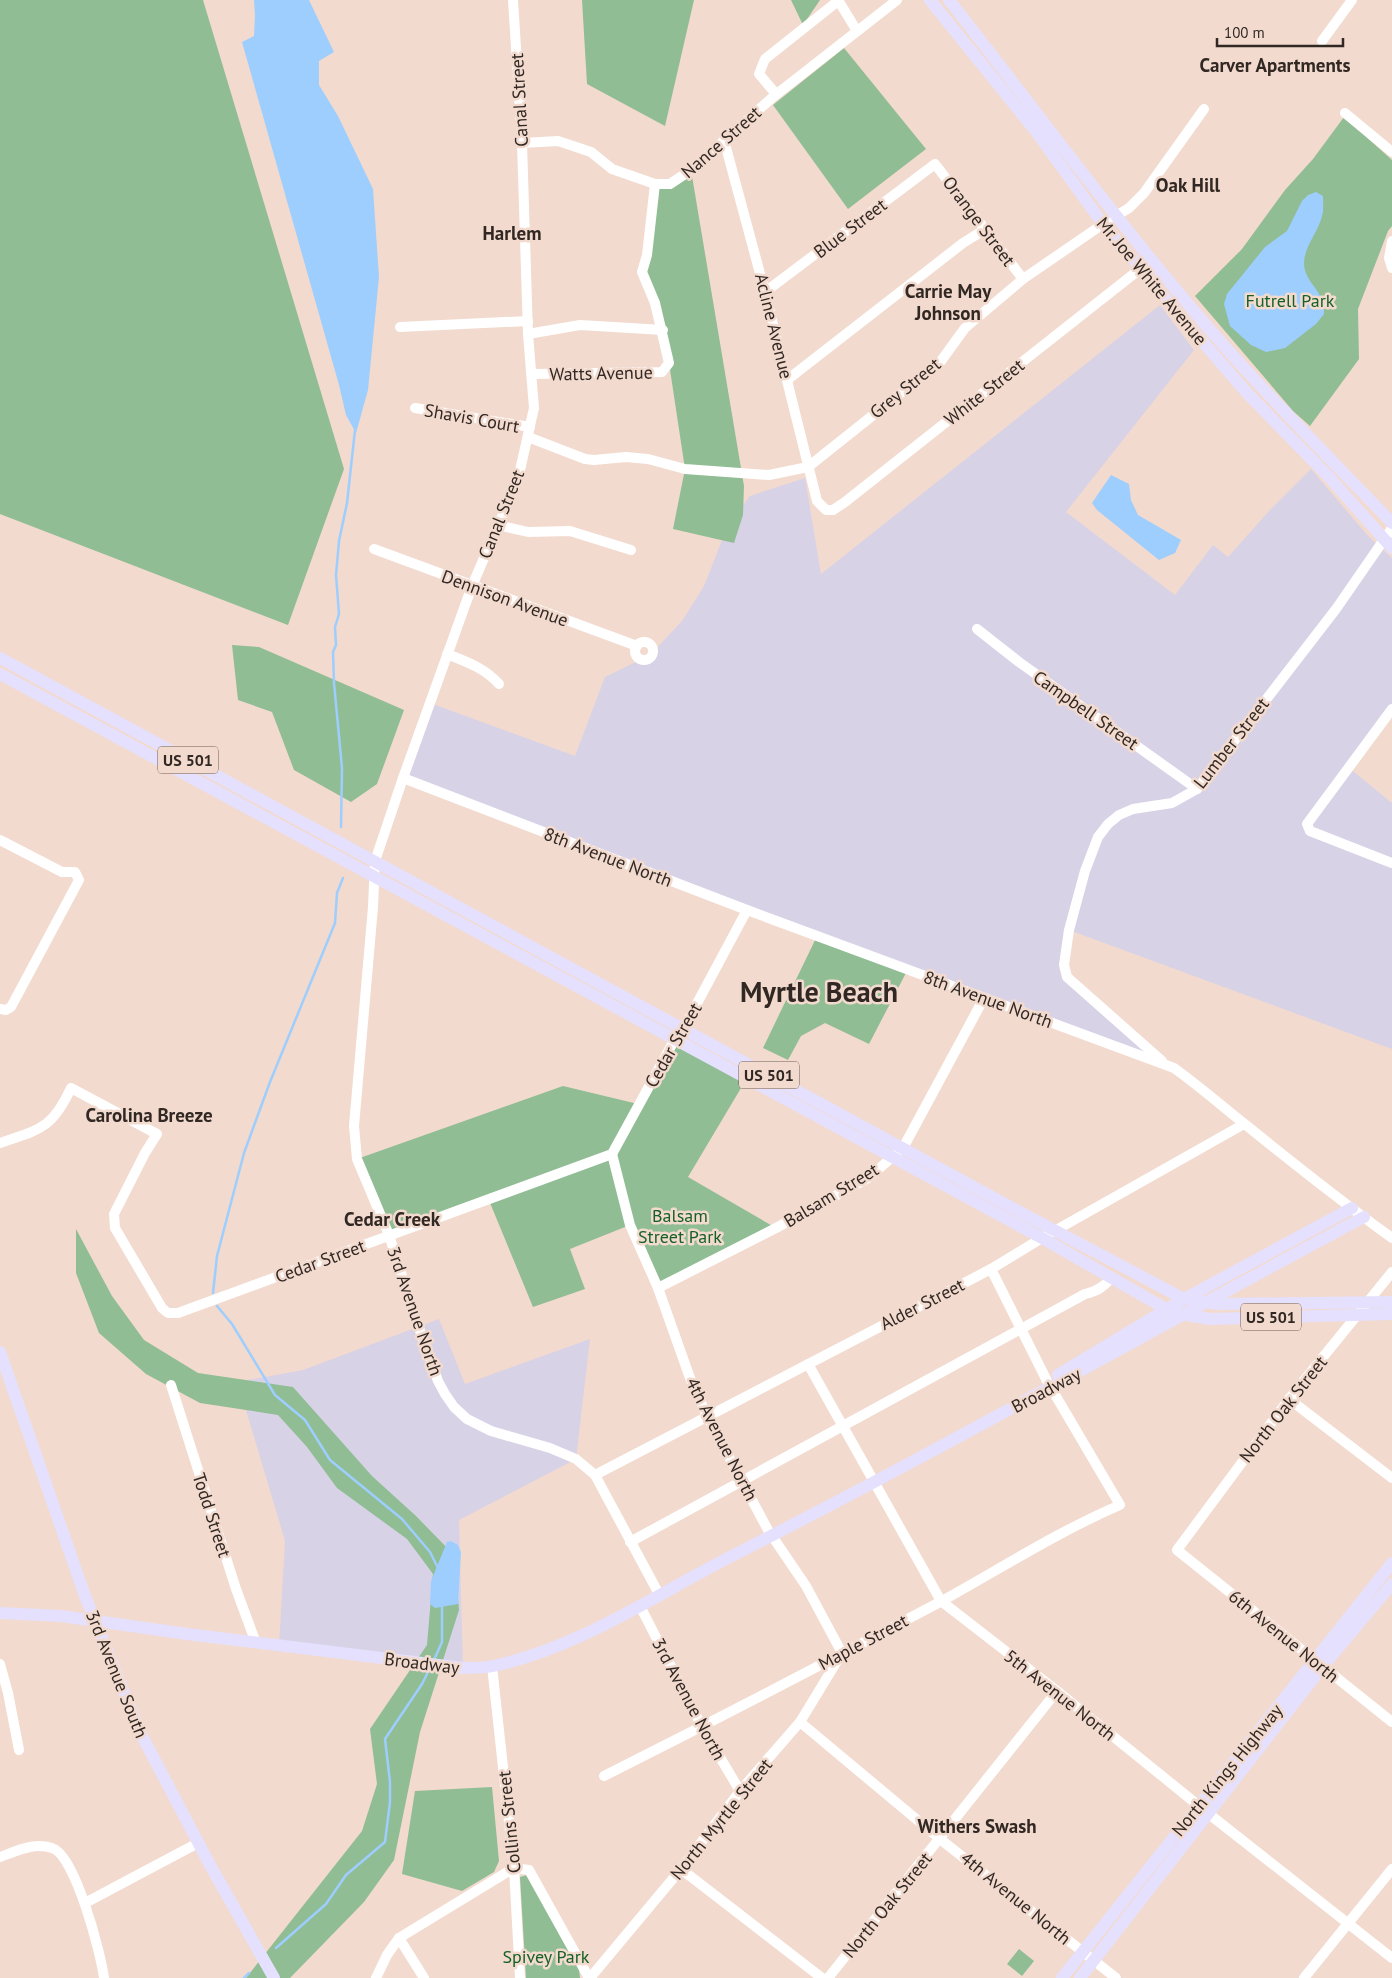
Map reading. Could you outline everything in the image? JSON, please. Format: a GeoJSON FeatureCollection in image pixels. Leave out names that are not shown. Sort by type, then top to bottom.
{"type":"FeatureCollection","features":[{"type":"Feature","properties":{"kind":"main road","name":"Mr. Joe White Avenue"},"geometry":{"type":"LineString","coordinates":[[930,0],[1038,134],[1103,224],[1140,269],[1248,394],[1328,477],[1388,544]]}},
{"type":"Feature","properties":{"kind":"main road","name":"Mr. Joe White Avenue"},"geometry":{"type":"LineString","coordinates":[[949,0],[1117,216],[1194,311],[1258,384],[1392,523]]}},
{"type":"Feature","properties":{"kind":"main road","name":"US 501"},"geometry":{"type":"LineString","coordinates":[[2,663],[375,861],[1055,1231],[1184,1299],[1227,1304],[1392,1302]]}},
{"type":"Feature","properties":{"kind":"main road","name":"US 501"},"geometry":{"type":"LineString","coordinates":[[0,674],[1042,1238],[1168,1310],[1210,1319],[1358,1313],[1392,1314]]}},
{"type":"Feature","properties":{"kind":"main road","name":"Broadway"},"geometry":{"type":"LineString","coordinates":[[1049,1385],[1184,1299],[1352,1208]]}},
{"type":"Feature","properties":{"kind":"main road","name":"Broadway"},"geometry":{"type":"LineString","coordinates":[[0,1612],[60,1616],[256,1643],[463,1668],[492,1666],[556,1648],[660,1596],[770,1533],[1185,1314],[1364,1217]]}},
{"type":"Feature","properties":{"kind":"main road","name":"3rd Avenue South"},"geometry":{"type":"LineString","coordinates":[[0,1352],[82,1588],[141,1734],[198,1843],[274,1978]]}},
{"type":"Feature","properties":{"kind":"main road","name":"North Kings Highway"},"geometry":{"type":"LineString","coordinates":[[1080,1978],[1204,1810],[1319,1663],[1392,1563]]}},
{"type":"Feature","properties":{"kind":"main road","name":"North Kings Highway"},"geometry":{"type":"LineString","coordinates":[[1319,1663],[1392,1584]]}},
{"type":"Feature","properties":{"kind":"main road","name":"North Kings Highway"},"geometry":{"type":"LineString","coordinates":[[1062,1978],[1082,1952],[1204,1810]]}},
{"type":"Feature","properties":{"kind":"street","name":"Canal Street"},"geometry":{"type":"LineString","coordinates":[[375,861],[472,586],[518,479],[534,408],[533,374],[528,334],[522,143],[513,0]]}},
{"type":"Feature","properties":{"kind":"street"},"geometry":{"type":"LineString","coordinates":[[776,94],[759,74],[765,58],[838,0],[857,31]]}},
{"type":"Feature","properties":{"kind":"street","name":"Nance Street"},"geometry":{"type":"LineString","coordinates":[[655,184],[670,184],[677,181],[776,94],[896,0]]}},
{"type":"Feature","properties":{"kind":"street"},"geometry":{"type":"LineString","coordinates":[[1322,42],[1352,0]]}},
{"type":"Feature","properties":{"kind":"street","name":"Grey Street"},"geometry":{"type":"LineString","coordinates":[[808,467],[941,361],[964,328],[1023,279],[1129,208],[1144,193],[1204,109]]}},
{"type":"Feature","properties":{"kind":"street"},"geometry":{"type":"LineString","coordinates":[[1345,113],[1391,149]]}},
{"type":"Feature","properties":{"kind":"street","name":"Acline Avenue"},"geometry":{"type":"LineString","coordinates":[[724,140],[765,292],[817,501],[826,510]]}},
{"type":"Feature","properties":{"kind":"street"},"geometry":{"type":"LineString","coordinates":[[522,143],[558,141],[591,152],[612,168],[655,184],[647,255],[642,272],[655,303],[663,330],[580,325],[528,334]]}},
{"type":"Feature","properties":{"kind":"street","name":"Blue Street"},"geometry":{"type":"LineString","coordinates":[[765,292],[934,164]]}},
{"type":"Feature","properties":{"kind":"street","name":"Orange Street"},"geometry":{"type":"LineString","coordinates":[[934,164],[938,166],[984,230],[999,246],[1023,279]]}},
{"type":"Feature","properties":{"kind":"street"},"geometry":{"type":"LineString","coordinates":[[787,380],[940,259],[984,230]]}},
{"type":"Feature","properties":{"kind":"street"},"geometry":{"type":"LineString","coordinates":[[1392,241],[1389,258],[1392,268]]}},
{"type":"Feature","properties":{"kind":"street","name":"White Street"},"geometry":{"type":"LineString","coordinates":[[826,510],[833,510],[845,502],[1140,269]]}},
{"type":"Feature","properties":{"kind":"street"},"geometry":{"type":"LineString","coordinates":[[400,327],[528,321]]}},
{"type":"Feature","properties":{"kind":"street","name":"Watts Avenue"},"geometry":{"type":"LineString","coordinates":[[533,374],[662,372],[670,363],[663,330]]}},
{"type":"Feature","properties":{"kind":"street","name":"Shavis Court"},"geometry":{"type":"LineString","coordinates":[[415,408],[529,432],[585,459],[626,457],[686,469],[768,475],[808,467]]}},
{"type":"Feature","properties":{"kind":"street"},"geometry":{"type":"LineString","coordinates":[[498,525],[528,532],[570,531],[631,550]]}},
{"type":"Feature","properties":{"kind":"street","name":"Lumber Street"},"geometry":{"type":"LineString","coordinates":[[1166,1064],[1067,977],[1064,964],[1069,930],[1085,871],[1098,837],[1108,824],[1119,815],[1133,809],[1172,803],[1186,797],[1197,789],[1388,544],[1392,528]]}},
{"type":"Feature","properties":{"kind":"street","name":"Dennison Avenue"},"geometry":{"type":"LineString","coordinates":[[374,549],[636,646]]}},
{"type":"Feature","properties":{"kind":"street","name":"Campbell Street"},"geometry":{"type":"LineString","coordinates":[[977,629],[1019,662],[1197,789]]}},
{"type":"Feature","properties":{"kind":"street"},"geometry":{"type":"LineString","coordinates":[[447,654],[473,664],[490,674],[499,684]]}},
{"type":"Feature","properties":{"kind":"street"},"geometry":{"type":"LineString","coordinates":[[1392,709],[1307,824],[1310,831],[1392,863]]}},
{"type":"Feature","properties":{"kind":"street","name":"8th Avenue North"},"geometry":{"type":"LineString","coordinates":[[403,778],[747,910],[1166,1064],[1206,1091],[1244,1124],[1392,1238]]}},
{"type":"Feature","properties":{"kind":"street"},"geometry":{"type":"LineString","coordinates":[[0,840],[62,872],[75,872],[79,880],[11,1007],[6,1010],[0,1009]]}},
{"type":"Feature","properties":{"kind":"street","name":"3rd Avenue North"},"geometry":{"type":"LineString","coordinates":[[375,861],[354,1126],[357,1159],[389,1236],[438,1380],[454,1407],[467,1419],[491,1431],[550,1448],[576,1459],[595,1475],[660,1596]]}},
{"type":"Feature","properties":{"kind":"street","name":"Cedar Street"},"geometry":{"type":"LineString","coordinates":[[0,1143],[48,1125],[57,1115],[71,1088],[157,1134],[141,1160],[114,1214],[115,1228],[162,1308],[168,1313],[178,1313],[612,1154],[674,1040],[687,1022],[747,910]]}},
{"type":"Feature","properties":{"kind":"street","name":"Balsam Street"},"geometry":{"type":"LineString","coordinates":[[658,1288],[776,1228],[868,1178],[904,1148],[984,998]]}},
{"type":"Feature","properties":{"kind":"street","name":"Alder Street"},"geometry":{"type":"LineString","coordinates":[[595,1475],[991,1269],[1042,1238],[1244,1124]]}},
{"type":"Feature","properties":{"kind":"street","name":"4th Avenue North"},"geometry":{"type":"LineString","coordinates":[[612,1154],[630,1225],[658,1288],[690,1378],[707,1416],[770,1533],[806,1586],[842,1653]]}},
{"type":"Feature","properties":{"kind":"street"},"geometry":{"type":"LineString","coordinates":[[991,1269],[1049,1385]]}},
{"type":"Feature","properties":{"kind":"street","name":"North Oak Street"},"geometry":{"type":"LineString","coordinates":[[1177,1550],[1289,1399],[1392,1272]]}},
{"type":"Feature","properties":{"kind":"street"},"geometry":{"type":"LineString","coordinates":[[630,1542],[1085,1294],[1096,1292],[1106,1285],[1112,1277]]}},
{"type":"Feature","properties":{"kind":"street","name":"5th Avenue North"},"geometry":{"type":"LineString","coordinates":[[808,1364],[941,1601],[1392,1958]]}},
{"type":"Feature","properties":{"kind":"street","name":"Todd Street"},"geometry":{"type":"LineString","coordinates":[[171,1385],[236,1589],[256,1643]]}},
{"type":"Feature","properties":{"kind":"street","name":"Maple Street"},"geometry":{"type":"LineString","coordinates":[[604,1776],[702,1727],[941,1601],[1090,1518],[1120,1505],[1049,1385]]}},
{"type":"Feature","properties":{"kind":"street"},"geometry":{"type":"LineString","coordinates":[[1289,1399],[1392,1478]]}},
{"type":"Feature","properties":{"kind":"street","name":"6th Avenue North"},"geometry":{"type":"LineString","coordinates":[[1177,1550],[1392,1722]]}},
{"type":"Feature","properties":{"kind":"street","name":"3rd Avenue North"},"geometry":{"type":"LineString","coordinates":[[640,1606],[702,1727],[740,1791]]}},
{"type":"Feature","properties":{"kind":"street","name":"North Myrtle Street"},"geometry":{"type":"LineString","coordinates":[[590,1978],[681,1869],[740,1791],[800,1722],[842,1653]]}},
{"type":"Feature","properties":{"kind":"street"},"geometry":{"type":"LineString","coordinates":[[0,1664],[19,1750]]}},
{"type":"Feature","properties":{"kind":"street","name":"Collins Street"},"geometry":{"type":"LineString","coordinates":[[492,1666],[514,1868],[520,1978]]}},
{"type":"Feature","properties":{"kind":"street","name":"North Oak Street"},"geometry":{"type":"LineString","coordinates":[[828,1978],[1057,1691]]}},
{"type":"Feature","properties":{"kind":"street","name":"4th Avenue North"},"geometry":{"type":"LineString","coordinates":[[800,1722],[940,1838],[1116,1978]]}},
{"type":"Feature","properties":{"kind":"street"},"geometry":{"type":"LineString","coordinates":[[84,1903],[198,1843]]}},
{"type":"Feature","properties":{"kind":"street"},"geometry":{"type":"LineString","coordinates":[[0,1857],[35,1845],[54,1848],[68,1861],[84,1903],[102,1962],[104,1978]]}},
{"type":"Feature","properties":{"kind":"street"},"geometry":{"type":"LineString","coordinates":[[376,1978],[387,1955],[399,1938],[514,1868],[529,1870],[590,1978]]}},
{"type":"Feature","properties":{"kind":"street"},"geometry":{"type":"LineString","coordinates":[[681,1869],[822,1978]]}},
{"type":"Feature","properties":{"kind":"street"},"geometry":{"type":"LineString","coordinates":[[1304,1978],[1392,1869]]}},
{"type":"Feature","properties":{"kind":"street"},"geometry":{"type":"LineString","coordinates":[[399,1938],[424,1978]]}},
{"type":"Feature","properties":{"kind":"shaded area"},"geometry":{"type":"Polygon","coordinates":[[[1160,305],[1194,350],[1066,512],[1175,595],[1213,545],[1228,557],[1270,510],[1311,469],[1369,537],[1392,558],[1392,703],[1348,767],[1392,803],[1392,1049],[1069,930],[1067,977],[1166,1064],[403,778],[430,703],[575,756],[605,677],[650,655],[682,621],[704,586],[728,525],[750,496],[805,478],[821,574],[1160,305]]]}},
{"type":"Feature","properties":{"kind":"shaded area"},"geometry":{"type":"Polygon","coordinates":[[[439,1319],[465,1384],[590,1339],[576,1459],[459,1520],[463,1668],[279,1646],[285,1541],[246,1410],[248,1380],[303,1370],[439,1319]]]}},
{"type":"Feature","properties":{"kind":"green space"},"geometry":{"type":"Polygon","coordinates":[[[0,0],[203,0],[344,469],[288,625],[0,514],[0,0]]]}},
{"type":"Feature","properties":{"kind":"green space"},"geometry":{"type":"Polygon","coordinates":[[[582,0],[694,0],[665,126],[587,84],[582,0]]]}},
{"type":"Feature","properties":{"kind":"green space"},"geometry":{"type":"Polygon","coordinates":[[[791,0],[820,0],[803,25],[791,0]]]}},
{"type":"Feature","properties":{"kind":"green space"},"geometry":{"type":"Polygon","coordinates":[[[844,48],[926,149],[848,209],[773,105],[844,48]]]}},
{"type":"Feature","properties":{"kind":"green space","name":"Futrell Park"},"geometry":{"type":"Polygon","coordinates":[[[1344,117],[1392,160],[1392,226],[1388,231],[1358,309],[1359,359],[1310,426],[1293,411],[1195,296],[1242,249],[1285,190],[1313,159],[1344,117]]]}},
{"type":"Feature","properties":{"kind":"green space"},"geometry":{"type":"Polygon","coordinates":[[[691,170],[744,486],[743,515],[734,543],[673,529],[685,469],[669,363],[642,272],[655,184],[677,181],[691,170]]]}},
{"type":"Feature","properties":{"kind":"green space"},"geometry":{"type":"Polygon","coordinates":[[[232,645],[259,647],[404,710],[377,784],[351,802],[294,770],[272,712],[238,700],[232,645]]]}},
{"type":"Feature","properties":{"kind":"green space"},"geometry":{"type":"Polygon","coordinates":[[[818,934],[908,969],[869,1044],[825,1023],[801,1036],[788,1060],[763,1048],[818,934]]]}},
{"type":"Feature","properties":{"kind":"green space","name":"Balsam Street Park"},"geometry":{"type":"Polygon","coordinates":[[[674,1040],[747,1078],[688,1177],[776,1228],[658,1288],[630,1225],[570,1249],[585,1289],[533,1307],[488,1198],[389,1235],[357,1159],[563,1086],[638,1104],[674,1040]]]}},
{"type":"Feature","properties":{"kind":"green space"},"geometry":{"type":"Polygon","coordinates":[[[76,1229],[112,1296],[144,1340],[198,1373],[293,1387],[372,1476],[416,1516],[454,1555],[459,1610],[420,1732],[394,1860],[364,1902],[290,1978],[246,1978],[362,1831],[377,1784],[370,1729],[427,1645],[433,1574],[407,1539],[337,1488],[307,1447],[278,1415],[200,1403],[146,1374],[99,1333],[76,1273],[76,1229]]]}},
{"type":"Feature","properties":{"kind":"green space"},"geometry":{"type":"Polygon","coordinates":[[[492,1787],[499,1861],[494,1872],[462,1891],[402,1874],[415,1791],[492,1787]]]}},
{"type":"Feature","properties":{"kind":"green space","name":"Spivey Park"},"geometry":{"type":"Polygon","coordinates":[[[527,1875],[579,1969],[580,1978],[526,1978],[520,1877],[527,1875]]]}},
{"type":"Feature","properties":{"kind":"green space"},"geometry":{"type":"Polygon","coordinates":[[[1019,1949],[1034,1961],[1022,1976],[1007,1964],[1019,1949]]]}},
{"type":"Feature","properties":{"kind":"water"},"geometry":{"type":"Polygon","coordinates":[[[254,0],[309,0],[334,52],[319,61],[319,85],[338,116],[373,189],[379,277],[368,390],[356,433],[346,415],[242,42],[254,36],[254,0]]]}},
{"type":"Feature","properties":{"kind":"water"},"geometry":{"type":"Polygon","coordinates":[[[1316,192],[1323,196],[1323,214],[1306,251],[1304,264],[1305,271],[1321,299],[1324,314],[1316,324],[1285,348],[1266,352],[1251,345],[1230,326],[1224,304],[1227,294],[1265,247],[1287,231],[1302,201],[1308,195],[1316,192]]]}},
{"type":"Feature","properties":{"kind":"water"},"geometry":{"type":"Polygon","coordinates":[[[1111,475],[1129,484],[1131,500],[1138,515],[1181,540],[1175,553],[1159,560],[1097,510],[1092,503],[1111,475]]]}},
{"type":"Feature","properties":{"kind":"water"},"geometry":{"type":"Polygon","coordinates":[[[451,1541],[458,1545],[461,1552],[458,1604],[435,1608],[430,1604],[431,1581],[447,1542],[451,1541]]]}},
{"type":"Feature","properties":{"kind":"waterway"},"geometry":{"type":"LineString","coordinates":[[341,827],[342,768],[333,652],[336,645],[335,627],[339,614],[336,575],[339,541],[347,503],[355,430]]}},
{"type":"Feature","properties":{"kind":"waterway"},"geometry":{"type":"LineString","coordinates":[[213,1293],[217,1256],[244,1153],[270,1082],[335,923],[337,893],[343,878]]}},
{"type":"Feature","properties":{"kind":"waterway"},"geometry":{"type":"LineString","coordinates":[[217,1306],[232,1324],[275,1395],[305,1420],[330,1460],[402,1519],[430,1552],[438,1568]]}},
{"type":"Feature","properties":{"kind":"waterway"},"geometry":{"type":"LineString","coordinates":[[434,1660],[442,1642],[442,1605]]}},
{"type":"Feature","properties":{"kind":"waterway"},"geometry":{"type":"LineString","coordinates":[[276,1948],[326,1904],[346,1875],[385,1842],[390,1802],[390,1782],[385,1739],[422,1684],[430,1668]]}},
{"type":"Feature","properties":{"kind":"waterway"},"geometry":{"type":"LineString","coordinates":[[244,1978],[249,1973]]}},
{"type":"Feature","properties":{"kind":"district","name":"Carver Apartments"},"geometry":{"type":"Point","coordinates":[1275,65]}},
{"type":"Feature","properties":{"kind":"district","name":"Oak Hill"},"geometry":{"type":"Point","coordinates":[1188,185]}},
{"type":"Feature","properties":{"kind":"district","name":"Harlem"},"geometry":{"type":"Point","coordinates":[512,233]}},
{"type":"Feature","properties":{"kind":"district","name":"Carrie May Johnson"},"geometry":{"type":"Point","coordinates":[948,302]}},
{"type":"Feature","properties":{"kind":"district","name":"Myrtle Beach"},"geometry":{"type":"Point","coordinates":[819,991]}},
{"type":"Feature","properties":{"kind":"district","name":"Carolina Breeze"},"geometry":{"type":"Point","coordinates":[149,1115]}},
{"type":"Feature","properties":{"kind":"district","name":"Cedar Creek"},"geometry":{"type":"Point","coordinates":[392,1219]}},
{"type":"Feature","properties":{"kind":"district","name":"Withers Swash"},"geometry":{"type":"Point","coordinates":[977,1826]}}]}
